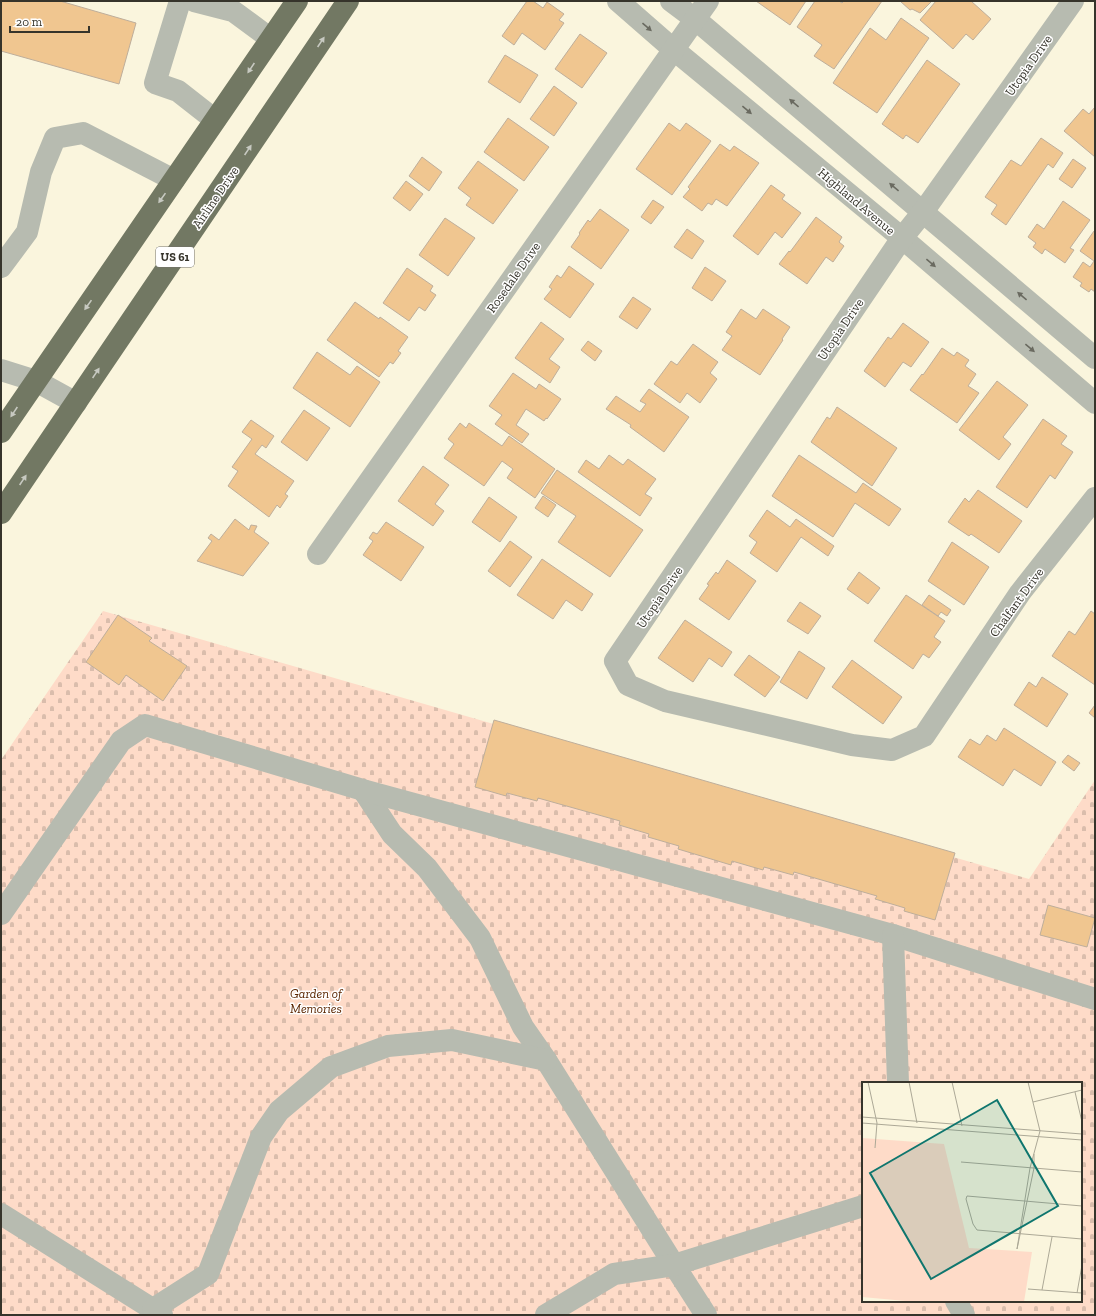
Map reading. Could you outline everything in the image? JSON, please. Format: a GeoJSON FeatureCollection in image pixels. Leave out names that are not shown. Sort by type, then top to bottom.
{"type":"FeatureCollection","features":[{"type":"Feature","properties":{"kind":"highway","name":"Airline Drive"},"geometry":{"type":"LineString","coordinates":[[1,513],[348,1]]}},
{"type":"Feature","properties":{"kind":"highway"},"geometry":{"type":"LineString","coordinates":[[1,432],[271,39],[292,3]]}},
{"type":"Feature","properties":{"kind":"street"},"geometry":{"type":"LineString","coordinates":[[180,1],[154,83],[178,91],[216,120]]}},
{"type":"Feature","properties":{"kind":"street"},"geometry":{"type":"LineString","coordinates":[[194,1],[233,11],[271,39]]}},
{"type":"Feature","properties":{"kind":"street","name":"Highland Avenue"},"geometry":{"type":"LineString","coordinates":[[618,1],[673,49],[902,238],[1095,403]]}},
{"type":"Feature","properties":{"kind":"street"},"geometry":{"type":"LineString","coordinates":[[671,1],[695,19],[1095,358]]}},
{"type":"Feature","properties":{"kind":"street","name":"Rosedale Drive"},"geometry":{"type":"LineString","coordinates":[[318,554],[708,1]]}},
{"type":"Feature","properties":{"kind":"street","name":"Utopia Drive"},"geometry":{"type":"LineString","coordinates":[[615,661],[902,238],[923,212],[1073,1]]}},
{"type":"Feature","properties":{"kind":"street"},"geometry":{"type":"LineString","coordinates":[[1,267],[27,232],[41,172],[55,138],[83,133],[174,180]]}},
{"type":"Feature","properties":{"kind":"street"},"geometry":{"type":"LineString","coordinates":[[1,370],[36,381],[76,403]]}},
{"type":"Feature","properties":{"kind":"street","name":"Chalfant Drive"},"geometry":{"type":"LineString","coordinates":[[615,661],[628,685],[665,701],[852,745],[892,750],[924,736],[1020,593],[1095,498]]}},
{"type":"Feature","properties":{"kind":"street"},"geometry":{"type":"LineString","coordinates":[[1,914],[121,741],[145,724],[363,790],[893,936],[1095,999]]}},
{"type":"Feature","properties":{"kind":"street"},"geometry":{"type":"LineString","coordinates":[[363,790],[392,834],[427,868],[480,938],[523,1027],[546,1060],[706,1315]]}},
{"type":"Feature","properties":{"kind":"street"},"geometry":{"type":"LineString","coordinates":[[893,936],[898,1082]]}},
{"type":"Feature","properties":{"kind":"street"},"geometry":{"type":"LineString","coordinates":[[1,1214],[158,1312],[208,1274],[261,1137],[280,1111],[331,1067],[388,1046],[452,1040],[546,1060]]}},
{"type":"Feature","properties":{"kind":"street"},"geometry":{"type":"LineString","coordinates":[[546,1315],[614,1274],[674,1265],[862,1206]]}},
{"type":"Feature","properties":{"kind":"street"},"geometry":{"type":"LineString","coordinates":[[957,1302],[964,1315]]}},
{"type":"Feature","properties":{"kind":"green space","name":"Garden of Memories"},"geometry":{"type":"Polygon","coordinates":[[[103,611],[1029,879],[1095,780],[1095,1315],[1,1315],[1,760],[103,611]]]}},
{"type":"Feature","properties":{"kind":"building"},"geometry":{"type":"Polygon","coordinates":[[[1,1],[60,1],[136,23],[119,84],[1,51],[1,1]]]}},
{"type":"Feature","properties":{"kind":"building"},"geometry":{"type":"Polygon","coordinates":[[[527,1],[533,1],[543,8],[547,2],[564,14],[559,20],[564,23],[545,50],[522,33],[514,45],[502,36],[527,1]]]}},
{"type":"Feature","properties":{"kind":"building"},"geometry":{"type":"Polygon","coordinates":[[[756,1],[806,1],[790,25],[756,1]]]}},
{"type":"Feature","properties":{"kind":"building"},"geometry":{"type":"Polygon","coordinates":[[[815,1],[839,1],[842,3],[844,1],[882,1],[834,69],[814,56],[822,45],[797,27],[815,1]]]}},
{"type":"Feature","properties":{"kind":"building"},"geometry":{"type":"Polygon","coordinates":[[[900,1],[932,1],[920,13],[912,9],[910,10],[900,1]]]}},
{"type":"Feature","properties":{"kind":"building"},"geometry":{"type":"Polygon","coordinates":[[[936,1],[971,1],[991,19],[973,40],[966,34],[953,49],[920,20],[936,1]]]}},
{"type":"Feature","properties":{"kind":"building"},"geometry":{"type":"Polygon","coordinates":[[[901,18],[929,38],[877,113],[833,83],[870,28],[886,40],[901,18]]]}},
{"type":"Feature","properties":{"kind":"building"},"geometry":{"type":"Polygon","coordinates":[[[580,34],[607,53],[582,88],[555,69],[580,34]]]}},
{"type":"Feature","properties":{"kind":"building"},"geometry":{"type":"Polygon","coordinates":[[[505,55],[538,75],[520,103],[488,82],[505,55]]]}},
{"type":"Feature","properties":{"kind":"building"},"geometry":{"type":"Polygon","coordinates":[[[927,60],[960,84],[918,143],[906,135],[903,139],[882,124],[927,60]]]}},
{"type":"Feature","properties":{"kind":"building"},"geometry":{"type":"Polygon","coordinates":[[[554,86],[577,103],[554,136],[530,119],[554,86]]]}},
{"type":"Feature","properties":{"kind":"building"},"geometry":{"type":"Polygon","coordinates":[[[1095,107],[1095,157],[1064,131],[1083,109],[1089,114],[1095,107]]]}},
{"type":"Feature","properties":{"kind":"building"},"geometry":{"type":"Polygon","coordinates":[[[508,118],[549,147],[524,181],[484,152],[508,118]]]}},
{"type":"Feature","properties":{"kind":"building"},"geometry":{"type":"Polygon","coordinates":[[[669,123],[680,131],[686,123],[711,141],[672,195],[636,169],[669,123]]]}},
{"type":"Feature","properties":{"kind":"building"},"geometry":{"type":"Polygon","coordinates":[[[1041,138],[1063,153],[1053,168],[1048,164],[1006,225],[991,214],[997,205],[985,197],[1011,160],[1021,166],[1041,138]]]}},
{"type":"Feature","properties":{"kind":"building"},"geometry":{"type":"Polygon","coordinates":[[[720,144],[730,151],[734,146],[759,163],[727,206],[716,199],[712,205],[708,203],[702,211],[683,197],[690,189],[688,187],[720,144]]]}},
{"type":"Feature","properties":{"kind":"building"},"geometry":{"type":"Polygon","coordinates":[[[422,157],[442,172],[429,191],[409,176],[422,157]]]}},
{"type":"Feature","properties":{"kind":"building"},"geometry":{"type":"Polygon","coordinates":[[[1073,159],[1086,168],[1072,188],[1059,179],[1073,159]]]}},
{"type":"Feature","properties":{"kind":"building"},"geometry":{"type":"Polygon","coordinates":[[[478,161],[518,190],[493,224],[466,205],[471,198],[458,188],[478,161]]]}},
{"type":"Feature","properties":{"kind":"building"},"geometry":{"type":"Polygon","coordinates":[[[406,181],[423,194],[410,211],[393,198],[406,181]]]}},
{"type":"Feature","properties":{"kind":"building"},"geometry":{"type":"Polygon","coordinates":[[[771,185],[785,195],[782,199],[801,213],[782,238],[775,232],[758,255],[733,236],[771,185]]]}},
{"type":"Feature","properties":{"kind":"building"},"geometry":{"type":"Polygon","coordinates":[[[653,200],[664,207],[651,224],[641,217],[653,200]]]}},
{"type":"Feature","properties":{"kind":"building"},"geometry":{"type":"Polygon","coordinates":[[[1063,201],[1090,220],[1070,248],[1074,250],[1065,263],[1045,249],[1042,254],[1033,247],[1036,243],[1028,237],[1037,224],[1044,229],[1063,201]]]}},
{"type":"Feature","properties":{"kind":"building"},"geometry":{"type":"Polygon","coordinates":[[[600,209],[629,230],[601,269],[571,247],[588,220],[590,222],[600,209]]]}},
{"type":"Feature","properties":{"kind":"building"},"geometry":{"type":"Polygon","coordinates":[[[816,217],[842,237],[839,242],[844,246],[833,262],[826,257],[807,284],[779,264],[789,251],[790,252],[816,217]]]}},
{"type":"Feature","properties":{"kind":"building"},"geometry":{"type":"Polygon","coordinates":[[[445,218],[475,238],[448,276],[419,255],[445,218]]]}},
{"type":"Feature","properties":{"kind":"building"},"geometry":{"type":"Polygon","coordinates":[[[687,229],[704,241],[692,259],[674,247],[687,229]]]}},
{"type":"Feature","properties":{"kind":"building"},"geometry":{"type":"Polygon","coordinates":[[[1094,231],[1095,292],[1091,289],[1089,292],[1080,286],[1082,283],[1073,277],[1083,262],[1090,267],[1094,261],[1080,251],[1094,231]]]}},
{"type":"Feature","properties":{"kind":"building"},"geometry":{"type":"Polygon","coordinates":[[[569,266],[594,284],[570,318],[544,299],[552,289],[549,287],[557,275],[561,278],[569,266]]]}},
{"type":"Feature","properties":{"kind":"building"},"geometry":{"type":"Polygon","coordinates":[[[705,267],[726,281],[712,301],[692,288],[705,267]]]}},
{"type":"Feature","properties":{"kind":"building"},"geometry":{"type":"Polygon","coordinates":[[[407,268],[433,286],[430,291],[436,295],[425,311],[419,307],[409,321],[383,303],[407,268]]]}},
{"type":"Feature","properties":{"kind":"building"},"geometry":{"type":"Polygon","coordinates":[[[633,297],[651,309],[637,329],[619,317],[633,297]]]}},
{"type":"Feature","properties":{"kind":"building"},"geometry":{"type":"Polygon","coordinates":[[[355,302],[379,319],[380,317],[408,337],[398,351],[401,353],[393,364],[390,362],[379,377],[327,340],[355,302]]]}},
{"type":"Feature","properties":{"kind":"building"},"geometry":{"type":"Polygon","coordinates":[[[741,309],[756,319],[763,309],[790,327],[760,375],[722,350],[732,336],[726,332],[741,309]]]}},
{"type":"Feature","properties":{"kind":"building"},"geometry":{"type":"Polygon","coordinates":[[[541,322],[564,339],[549,359],[560,367],[550,383],[515,358],[541,322]]]}},
{"type":"Feature","properties":{"kind":"building"},"geometry":{"type":"Polygon","coordinates":[[[903,323],[929,342],[911,367],[903,362],[885,387],[864,371],[888,337],[891,339],[903,323]]]}},
{"type":"Feature","properties":{"kind":"building"},"geometry":{"type":"Polygon","coordinates":[[[588,341],[602,351],[595,361],[581,350],[588,341]]]}},
{"type":"Feature","properties":{"kind":"building"},"geometry":{"type":"Polygon","coordinates":[[[693,344],[718,362],[710,373],[717,379],[700,403],[687,393],[680,403],[654,384],[671,361],[677,365],[693,344]]]}},
{"type":"Feature","properties":{"kind":"building"},"geometry":{"type":"Polygon","coordinates":[[[942,348],[954,356],[957,352],[969,360],[965,366],[976,374],[968,386],[979,393],[957,423],[910,390],[922,374],[923,375],[942,348]]]}},
{"type":"Feature","properties":{"kind":"building"},"geometry":{"type":"Polygon","coordinates":[[[317,352],[350,375],[357,366],[380,382],[350,427],[293,388],[317,352]]]}},
{"type":"Feature","properties":{"kind":"building"},"geometry":{"type":"Polygon","coordinates":[[[513,373],[536,389],[539,384],[561,399],[544,421],[526,409],[516,425],[529,434],[522,443],[495,424],[502,415],[489,406],[513,373]]]}},
{"type":"Feature","properties":{"kind":"building"},"geometry":{"type":"Polygon","coordinates":[[[997,381],[1028,405],[1003,437],[1011,444],[999,460],[959,430],[997,381]]]}},
{"type":"Feature","properties":{"kind":"building"},"geometry":{"type":"Polygon","coordinates":[[[649,389],[689,417],[664,452],[630,427],[631,425],[606,409],[616,396],[640,412],[646,404],[640,401],[649,389]]]}},
{"type":"Feature","properties":{"kind":"building"},"geometry":{"type":"Polygon","coordinates":[[[837,407],[897,448],[872,486],[811,442],[827,417],[830,419],[837,407]]]}},
{"type":"Feature","properties":{"kind":"building"},"geometry":{"type":"Polygon","coordinates":[[[304,410],[330,428],[307,461],[281,442],[304,410]]]}},
{"type":"Feature","properties":{"kind":"building"},"geometry":{"type":"Polygon","coordinates":[[[1043,419],[1067,436],[1061,444],[1073,452],[1055,479],[1050,475],[1027,508],[996,487],[1043,419]]]}},
{"type":"Feature","properties":{"kind":"building"},"geometry":{"type":"Polygon","coordinates":[[[251,420],[274,436],[266,448],[262,445],[255,454],[294,481],[285,494],[288,496],[280,508],[277,505],[269,517],[228,486],[238,471],[232,467],[252,439],[242,432],[251,420]]]}},
{"type":"Feature","properties":{"kind":"building"},"geometry":{"type":"Polygon","coordinates":[[[460,423],[466,428],[469,423],[502,446],[509,436],[555,469],[535,498],[507,478],[513,469],[502,461],[484,486],[444,458],[454,444],[448,439],[460,423]]]}},
{"type":"Feature","properties":{"kind":"building"},"geometry":{"type":"Polygon","coordinates":[[[609,455],[623,465],[628,459],[656,479],[645,494],[652,498],[640,516],[578,472],[586,460],[599,469],[609,455]]]}},
{"type":"Feature","properties":{"kind":"building"},"geometry":{"type":"Polygon","coordinates":[[[799,455],[856,493],[863,483],[901,509],[889,526],[855,503],[833,537],[772,496],[799,455]]]}},
{"type":"Feature","properties":{"kind":"building"},"geometry":{"type":"Polygon","coordinates":[[[423,466],[449,485],[435,504],[444,511],[433,526],[398,501],[423,466]]]}},
{"type":"Feature","properties":{"kind":"building"},"geometry":{"type":"Polygon","coordinates":[[[557,470],[643,530],[610,577],[558,542],[576,516],[541,493],[557,470]]]}},
{"type":"Feature","properties":{"kind":"building"},"geometry":{"type":"Polygon","coordinates":[[[978,490],[1022,521],[999,553],[971,534],[969,536],[948,522],[965,498],[969,502],[978,490]]]}},
{"type":"Feature","properties":{"kind":"building"},"geometry":{"type":"Polygon","coordinates":[[[543,496],[556,505],[548,517],[535,508],[543,496]]]}},
{"type":"Feature","properties":{"kind":"building"},"geometry":{"type":"Polygon","coordinates":[[[489,497],[517,517],[500,542],[472,522],[489,497]]]}},
{"type":"Feature","properties":{"kind":"building"},"geometry":{"type":"Polygon","coordinates":[[[767,510],[790,527],[796,519],[834,546],[828,556],[801,537],[777,572],[750,553],[757,542],[749,536],[767,510]]]}},
{"type":"Feature","properties":{"kind":"building"},"geometry":{"type":"Polygon","coordinates":[[[235,519],[249,530],[251,525],[257,526],[254,532],[269,543],[243,576],[197,561],[212,541],[208,538],[211,534],[219,540],[235,519]]]}},
{"type":"Feature","properties":{"kind":"building"},"geometry":{"type":"Polygon","coordinates":[[[386,522],[424,547],[401,581],[363,555],[373,541],[369,538],[373,532],[377,534],[386,522]]]}},
{"type":"Feature","properties":{"kind":"building"},"geometry":{"type":"Polygon","coordinates":[[[510,541],[532,557],[510,587],[488,571],[510,541]]]}},
{"type":"Feature","properties":{"kind":"building"},"geometry":{"type":"Polygon","coordinates":[[[952,542],[989,567],[964,605],[928,581],[952,542]]]}},
{"type":"Feature","properties":{"kind":"building"},"geometry":{"type":"Polygon","coordinates":[[[542,559],[593,594],[582,611],[566,600],[553,619],[517,595],[542,559]]]}},
{"type":"Feature","properties":{"kind":"building"},"geometry":{"type":"Polygon","coordinates":[[[727,560],[756,581],[729,620],[699,599],[709,585],[707,584],[716,572],[718,574],[727,560]]]}},
{"type":"Feature","properties":{"kind":"building"},"geometry":{"type":"Polygon","coordinates":[[[859,572],[880,588],[868,604],[847,589],[859,572]]]}},
{"type":"Feature","properties":{"kind":"building"},"geometry":{"type":"Polygon","coordinates":[[[906,595],[945,621],[934,637],[941,642],[929,658],[923,654],[913,669],[874,641],[906,595]]]}},
{"type":"Feature","properties":{"kind":"building"},"geometry":{"type":"Polygon","coordinates":[[[929,595],[951,610],[947,616],[941,612],[938,616],[922,605],[929,595]]]}},
{"type":"Feature","properties":{"kind":"building"},"geometry":{"type":"Polygon","coordinates":[[[800,602],[821,616],[808,634],[787,621],[800,602]]]}},
{"type":"Feature","properties":{"kind":"building"},"geometry":{"type":"Polygon","coordinates":[[[1091,611],[1095,614],[1095,685],[1052,656],[1069,631],[1075,635],[1091,611]]]}},
{"type":"Feature","properties":{"kind":"building"},"geometry":{"type":"Polygon","coordinates":[[[118,615],[152,638],[149,641],[187,666],[163,701],[126,675],[119,685],[86,662],[118,615]]]}},
{"type":"Feature","properties":{"kind":"building"},"geometry":{"type":"Polygon","coordinates":[[[685,620],[732,652],[722,667],[709,658],[693,682],[658,658],[685,620]]]}},
{"type":"Feature","properties":{"kind":"building"},"geometry":{"type":"Polygon","coordinates":[[[799,651],[825,668],[807,699],[780,682],[799,651]]]}},
{"type":"Feature","properties":{"kind":"building"},"geometry":{"type":"Polygon","coordinates":[[[749,655],[780,677],[765,697],[734,675],[749,655]]]}},
{"type":"Feature","properties":{"kind":"building"},"geometry":{"type":"Polygon","coordinates":[[[852,660],[902,697],[883,724],[832,687],[852,660]]]}},
{"type":"Feature","properties":{"kind":"building"},"geometry":{"type":"Polygon","coordinates":[[[1042,677],[1068,694],[1047,727],[1014,705],[1029,682],[1036,687],[1042,677]]]}},
{"type":"Feature","properties":{"kind":"building"},"geometry":{"type":"Polygon","coordinates":[[[1095,705],[1095,718],[1089,713],[1095,705]]]}},
{"type":"Feature","properties":{"kind":"building"},"geometry":{"type":"Polygon","coordinates":[[[494,720],[955,853],[935,920],[904,911],[905,908],[875,899],[877,896],[794,872],[793,875],[764,867],[763,870],[732,861],[731,865],[678,849],[679,846],[648,837],[649,834],[619,825],[620,821],[538,798],[537,801],[507,793],[506,796],[475,787],[494,720]]]}},
{"type":"Feature","properties":{"kind":"building"},"geometry":{"type":"Polygon","coordinates":[[[1004,728],[1056,762],[1041,786],[1014,769],[1003,786],[958,757],[970,739],[980,745],[987,735],[996,741],[1004,728]]]}},
{"type":"Feature","properties":{"kind":"building"},"geometry":{"type":"Polygon","coordinates":[[[1068,755],[1080,763],[1074,771],[1062,762],[1068,755]]]}},
{"type":"Feature","properties":{"kind":"building"},"geometry":{"type":"Polygon","coordinates":[[[1048,905],[1095,918],[1087,947],[1040,935],[1048,905]]]}}]}
